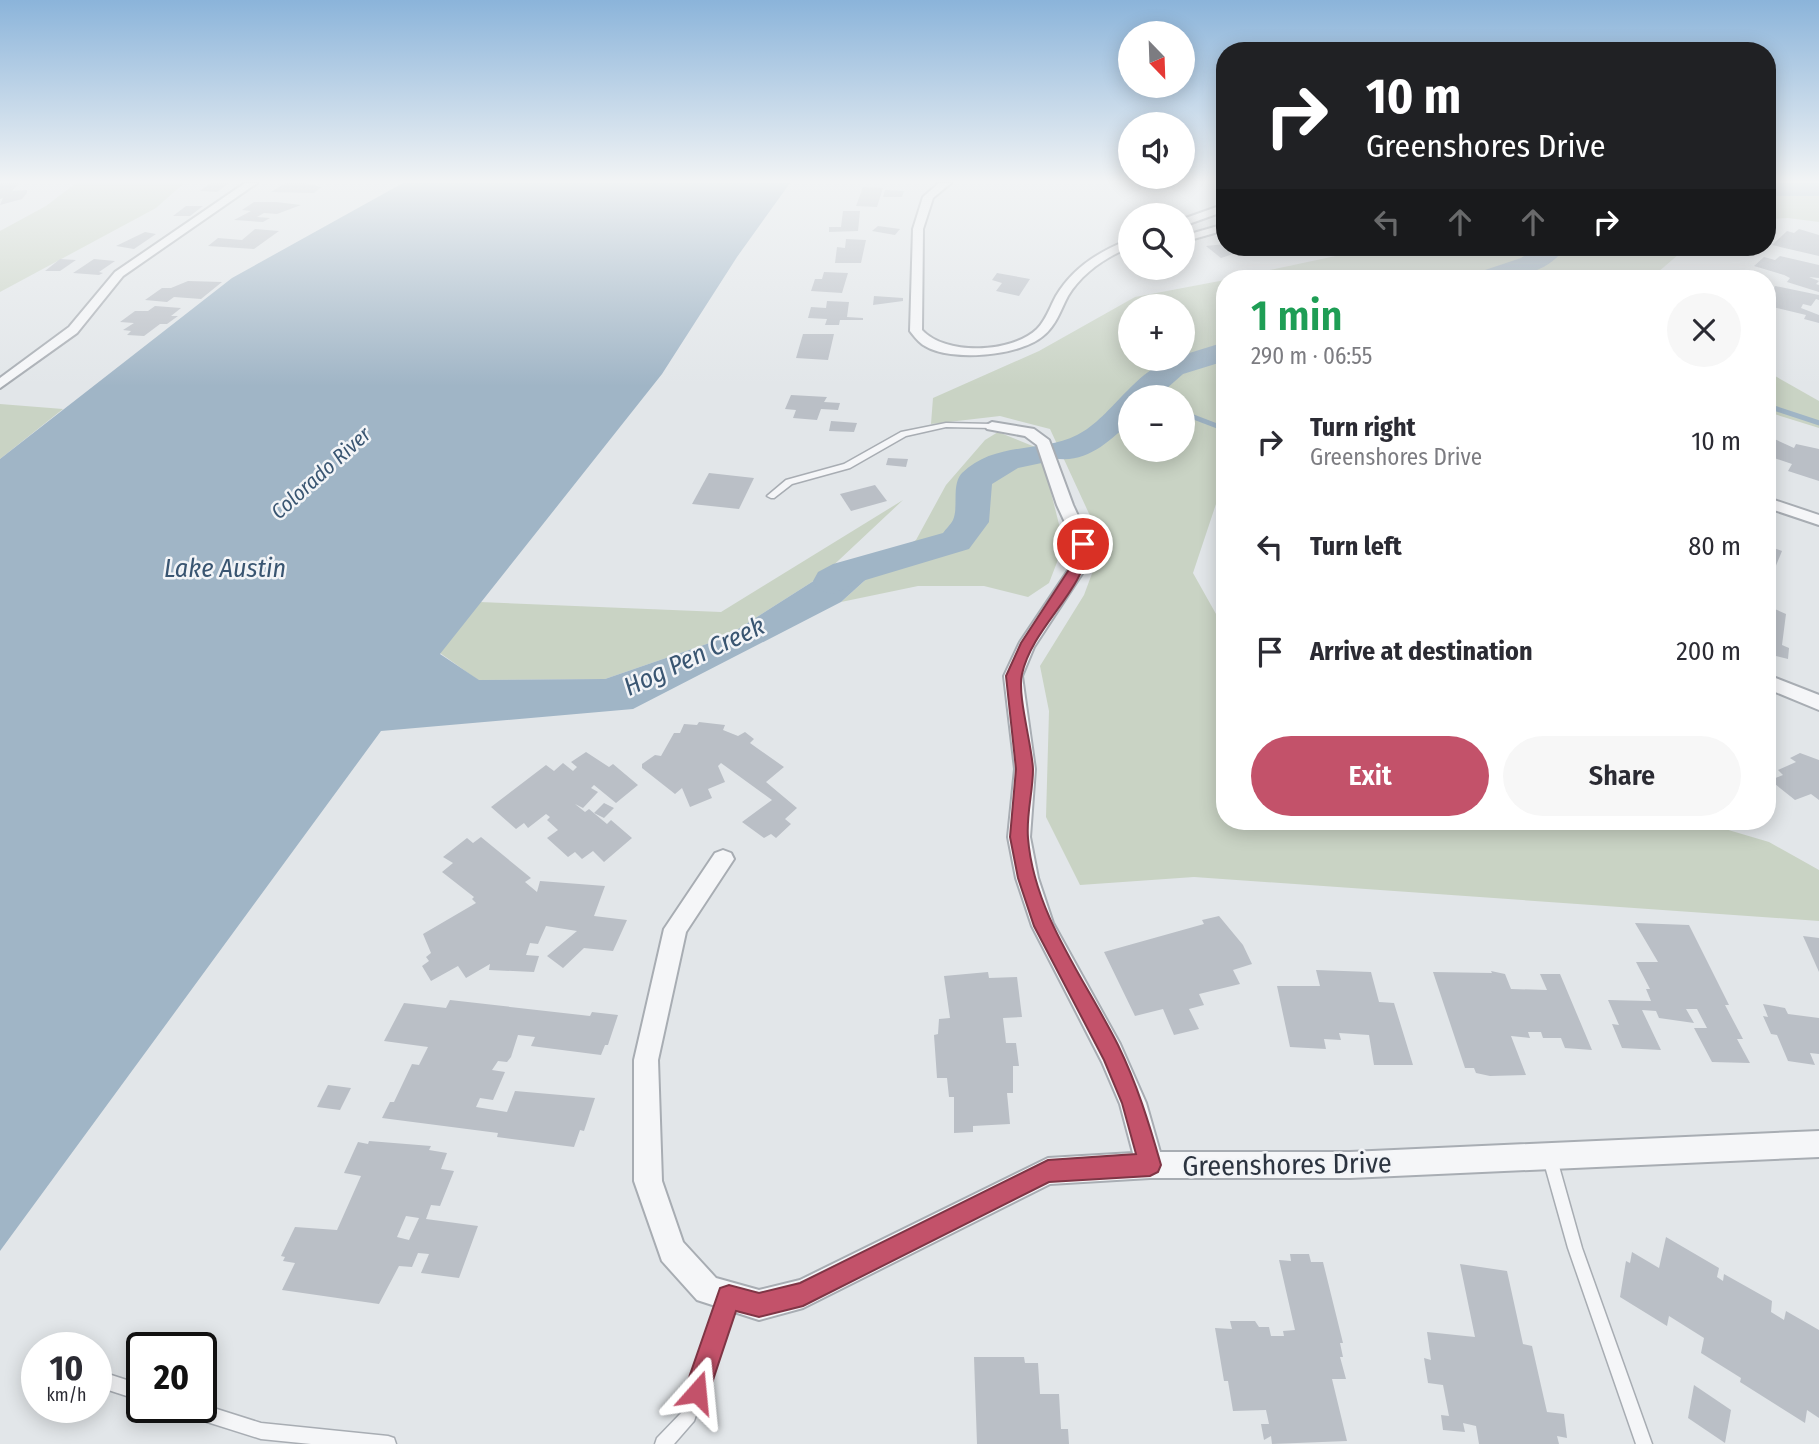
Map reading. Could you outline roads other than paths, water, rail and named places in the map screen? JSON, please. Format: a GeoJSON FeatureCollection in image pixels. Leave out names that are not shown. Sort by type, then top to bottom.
{"type":"FeatureCollection","features":[{"type":"Feature","properties":{"kind":"street"},"geometry":{"type":"LineString","coordinates":[[0,384],[73,330],[119,274],[154,250]]}},
{"type":"Feature","properties":{"kind":"street"},"geometry":{"type":"LineString","coordinates":[[918,250],[916,331],[931,345],[962,351],[1000,348],[1031,340],[1042,331],[1066,289],[1087,268],[1111,250]]}},
{"type":"Feature","properties":{"kind":"street"},"geometry":{"type":"LineString","coordinates":[[992,426],[1029,432],[1044,443],[1065,505],[1083,544],[1081,563],[1026,646],[1013,676],[1024,769],[1019,837],[1027,878],[1043,926],[1111,1053],[1133,1103],[1150,1165]]}},
{"type":"Feature","properties":{"kind":"street"},"geometry":{"type":"LineString","coordinates":[[1776,506],[1819,520]]}},
{"type":"Feature","properties":{"kind":"street"},"geometry":{"type":"LineString","coordinates":[[1776,685],[1819,703]]}},
{"type":"Feature","properties":{"kind":"street","name":"Greenshores Drive"},"geometry":{"type":"LineString","coordinates":[[723,859],[675,929],[646,1060],[648,1181],[672,1251],[707,1290],[759,1305],[803,1294],[1048,1171],[1150,1165],[1350,1165],[1819,1144]]}},
{"type":"Feature","properties":{"kind":"lane"},"geometry":{"type":"LineString","coordinates":[[771,496],[789,482],[847,466],[904,434],[946,425],[992,426]]}},
{"type":"Feature","properties":{"kind":"lane"},"geometry":{"type":"LineString","coordinates":[[1549,1155],[1575,1248],[1644,1444]]}},
{"type":"Feature","properties":{"kind":"lane"},"geometry":{"type":"LineString","coordinates":[[663,1444],[689,1416],[729,1297]]}},
{"type":"Feature","properties":{"kind":"lane"},"geometry":{"type":"LineString","coordinates":[[217,1417],[261,1431],[388,1444]]}},
{"type":"Feature","properties":{"kind":"water","name":"Lake Austin"},"geometry":{"type":"Polygon","coordinates":[[[282,250],[742,250],[662,374],[440,654],[479,680],[605,679],[724,638],[823,575],[894,554],[841,602],[633,709],[381,731],[0,1251],[0,459],[232,278],[282,250]]]}},
{"type":"Feature","properties":{"kind":"waterway","name":"Hog Pen Creek"},"geometry":{"type":"LineString","coordinates":[[1512,270],[1530,264],[1541,256]]}},
{"type":"Feature","properties":{"kind":"waterway","name":"Hog Pen Creek"},"geometry":{"type":"LineString","coordinates":[[1153,385],[1172,368],[1216,354]]}},
{"type":"Feature","properties":{"kind":"waterway"},"geometry":{"type":"LineString","coordinates":[[1776,409],[1819,423]]}},
{"type":"Feature","properties":{"kind":"waterway","name":"Hog Pen Creek"},"geometry":{"type":"LineString","coordinates":[[1063,450],[1090,442],[1118,416]]}},
{"type":"Feature","properties":{"kind":"waterway"},"geometry":{"type":"LineString","coordinates":[[1195,418],[1216,426]]}},
{"type":"Feature","properties":{"kind":"waterway","name":"Hog Pen Creek"},"geometry":{"type":"LineString","coordinates":[[832,581],[846,573],[956,541],[971,522],[975,480],[1008,460],[1039,454]]}},
{"type":"Feature","properties":{"kind":"water label","name":"Colorado River"},"geometry":{"type":"Point","coordinates":[321,473]}}]}
